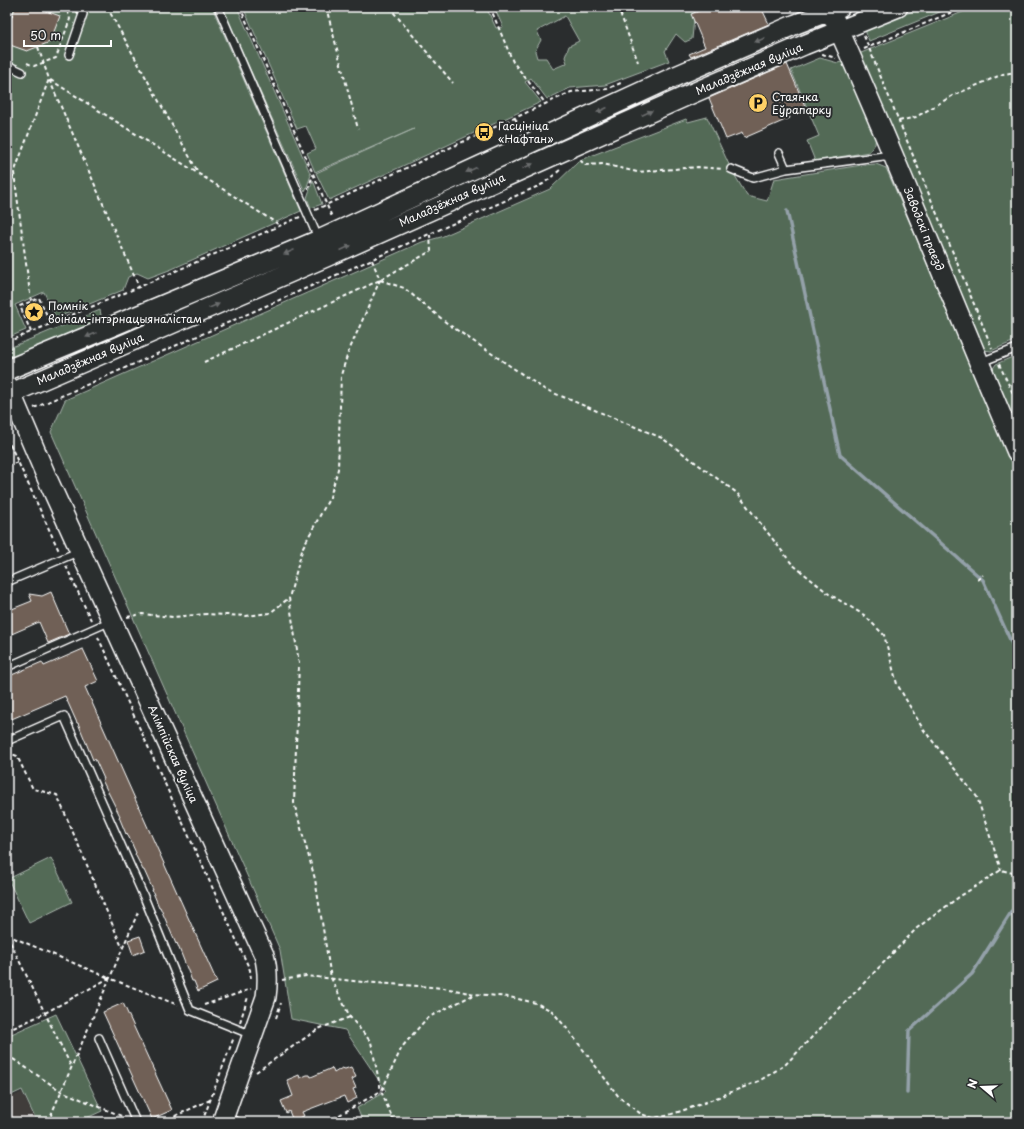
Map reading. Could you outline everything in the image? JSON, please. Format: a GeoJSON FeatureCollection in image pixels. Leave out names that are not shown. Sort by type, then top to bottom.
{"type":"FeatureCollection","features":[{"type":"Feature","properties":{"kind":"main road","name":"Маладзёжная вуліца"},"geometry":{"type":"LineString","coordinates":[[7,370],[323,248],[684,97],[810,51],[839,31],[898,7]]}},
{"type":"Feature","properties":{"kind":"main road","name":"Маладзёжная вуліца"},"geometry":{"type":"LineString","coordinates":[[8,391],[323,248],[337,232],[676,76],[833,8]]}},
{"type":"Feature","properties":{"kind":"main road","name":"Заводскі праезд"},"geometry":{"type":"LineString","coordinates":[[833,8],[839,31],[849,55],[987,360],[1017,452]]}},
{"type":"Feature","properties":{"kind":"main road","name":"Алімпійская вуліца"},"geometry":{"type":"LineString","coordinates":[[8,391],[20,414],[47,478],[264,955],[267,966],[260,986],[266,997],[245,1032],[228,1120]]}},
{"type":"Feature","properties":{"kind":"lane"},"geometry":{"type":"LineString","coordinates":[[69,55],[82,14],[79,7]]}},
{"type":"Feature","properties":{"kind":"lane"},"geometry":{"type":"LineString","coordinates":[[218,7],[323,248]]}},
{"type":"Feature","properties":{"kind":"lane"},"geometry":{"type":"LineString","coordinates":[[7,66],[22,72]]}},
{"type":"Feature","properties":{"kind":"lane"},"geometry":{"type":"LineString","coordinates":[[779,153],[786,169]]}},
{"type":"Feature","properties":{"kind":"lane"},"geometry":{"type":"LineString","coordinates":[[731,170],[753,178],[786,169],[893,154]]}},
{"type":"Feature","properties":{"kind":"lane"},"geometry":{"type":"LineString","coordinates":[[987,360],[1017,348]]}},
{"type":"Feature","properties":{"kind":"lane"},"geometry":{"type":"LineString","coordinates":[[7,582],[80,551]]}},
{"type":"Feature","properties":{"kind":"lane"},"geometry":{"type":"LineString","coordinates":[[7,667],[112,620]]}},
{"type":"Feature","properties":{"kind":"lane"},"geometry":{"type":"LineString","coordinates":[[7,741],[64,716],[144,898],[190,1010],[245,1032]]}},
{"type":"Feature","properties":{"kind":"lane"},"geometry":{"type":"LineString","coordinates":[[99,1038],[136,1122]]}},
{"type":"Feature","properties":{"kind":"path"},"geometry":{"type":"LineString","coordinates":[[21,61],[34,66],[56,58],[70,19],[66,7]]}},
{"type":"Feature","properties":{"kind":"path"},"geometry":{"type":"LineString","coordinates":[[107,7],[199,174]]}},
{"type":"Feature","properties":{"kind":"path"},"geometry":{"type":"LineString","coordinates":[[240,7],[313,173],[337,232]]}},
{"type":"Feature","properties":{"kind":"path"},"geometry":{"type":"LineString","coordinates":[[326,7],[358,129]]}},
{"type":"Feature","properties":{"kind":"path"},"geometry":{"type":"LineString","coordinates":[[389,7],[453,83]]}},
{"type":"Feature","properties":{"kind":"path"},"geometry":{"type":"LineString","coordinates":[[490,7],[513,62],[546,104]]}},
{"type":"Feature","properties":{"kind":"path"},"geometry":{"type":"LineString","coordinates":[[618,7],[638,62]]}},
{"type":"Feature","properties":{"kind":"path"},"geometry":{"type":"LineString","coordinates":[[810,51],[839,58],[869,48],[964,7]]}},
{"type":"Feature","properties":{"kind":"path"},"geometry":{"type":"LineString","coordinates":[[38,47],[49,79],[139,287]]}},
{"type":"Feature","properties":{"kind":"path"},"geometry":{"type":"LineString","coordinates":[[869,48],[899,121],[987,360],[1017,402]]}},
{"type":"Feature","properties":{"kind":"path"},"geometry":{"type":"LineString","coordinates":[[899,121],[916,117],[952,96],[1003,74],[1017,72]]}},
{"type":"Feature","properties":{"kind":"path"},"geometry":{"type":"LineString","coordinates":[[49,79],[281,226]]}},
{"type":"Feature","properties":{"kind":"path"},"geometry":{"type":"LineString","coordinates":[[7,193],[49,79]]}},
{"type":"Feature","properties":{"kind":"path"},"geometry":{"type":"LineString","coordinates":[[7,342],[281,226],[571,92],[607,88],[628,80]]}},
{"type":"Feature","properties":{"kind":"path"},"geometry":{"type":"LineString","coordinates":[[515,118],[521,132]]}},
{"type":"Feature","properties":{"kind":"path"},"geometry":{"type":"LineString","coordinates":[[577,156],[585,165],[603,164],[637,172],[698,166],[731,170]]}},
{"type":"Feature","properties":{"kind":"path"},"geometry":{"type":"LineString","coordinates":[[20,414],[543,184],[560,170]]}},
{"type":"Feature","properties":{"kind":"path"},"geometry":{"type":"LineString","coordinates":[[14,173],[31,301]]}},
{"type":"Feature","properties":{"kind":"path"},"geometry":{"type":"LineString","coordinates":[[304,203],[313,173]]}},
{"type":"Feature","properties":{"kind":"path"},"geometry":{"type":"LineString","coordinates":[[204,362],[380,280],[431,251],[430,234]]}},
{"type":"Feature","properties":{"kind":"path"},"geometry":{"type":"LineString","coordinates":[[372,260],[380,280],[348,353],[341,375],[338,469],[330,496],[303,547],[289,598],[299,663],[294,803],[316,879],[331,978],[350,1017],[371,1042],[381,1091],[394,1122]]}},
{"type":"Feature","properties":{"kind":"path"},"geometry":{"type":"LineString","coordinates":[[380,280],[404,288],[448,324],[544,389],[662,438],[737,493],[792,564],[829,594],[864,614],[884,636],[897,684],[923,730],[977,797],[1002,870]]}},
{"type":"Feature","properties":{"kind":"path"},"geometry":{"type":"LineString","coordinates":[[31,332],[20,306],[31,301],[40,298],[51,324]]}},
{"type":"Feature","properties":{"kind":"path"},"geometry":{"type":"LineString","coordinates":[[7,438],[250,970],[260,986]]}},
{"type":"Feature","properties":{"kind":"path"},"geometry":{"type":"LineString","coordinates":[[7,466],[18,462]]}},
{"type":"Feature","properties":{"kind":"path"},"geometry":{"type":"LineString","coordinates":[[976,580],[983,575]]}},
{"type":"Feature","properties":{"kind":"path"},"geometry":{"type":"LineString","coordinates":[[112,620],[142,614],[173,617],[207,614],[246,616],[270,613],[289,598]]}},
{"type":"Feature","properties":{"kind":"path"},"geometry":{"type":"LineString","coordinates":[[7,752],[17,756],[33,789],[57,795],[122,947]]}},
{"type":"Feature","properties":{"kind":"path"},"geometry":{"type":"LineString","coordinates":[[7,936],[190,1010],[260,986],[306,976],[444,988],[475,994],[509,996],[536,1003],[552,1011],[619,1097],[641,1114],[653,1118],[666,1116],[696,1106],[759,1081],[785,1064],[917,928],[959,897],[1002,870],[1017,874]]}},
{"type":"Feature","properties":{"kind":"path"},"geometry":{"type":"LineString","coordinates":[[48,1122],[144,898]]}},
{"type":"Feature","properties":{"kind":"path"},"geometry":{"type":"LineString","coordinates":[[7,936],[71,1067]]}},
{"type":"Feature","properties":{"kind":"path"},"geometry":{"type":"LineString","coordinates":[[7,1031],[45,1013],[109,978]]}},
{"type":"Feature","properties":{"kind":"path"},"geometry":{"type":"LineString","coordinates":[[202,1122],[211,1100],[245,1032],[260,986]]}},
{"type":"Feature","properties":{"kind":"path"},"geometry":{"type":"LineString","coordinates":[[327,1122],[381,1091],[402,1047],[427,1018],[475,994]]}},
{"type":"Feature","properties":{"kind":"path"},"geometry":{"type":"LineString","coordinates":[[256,1072],[318,1029],[350,1017]]}},
{"type":"Feature","properties":{"kind":"path"},"geometry":{"type":"LineString","coordinates":[[7,1055],[61,1091],[129,1119]]}},
{"type":"Feature","properties":{"kind":"path"},"geometry":{"type":"LineString","coordinates":[[162,1122],[211,1100]]}},
{"type":"Feature","properties":{"kind":"shaded area"},"geometry":{"type":"Polygon","coordinates":[[[22,1092],[36,1122],[7,1122],[7,1099],[22,1092]]]}},
{"type":"Feature","properties":{"kind":"green space"},"geometry":{"type":"Polygon","coordinates":[[[7,7],[212,7],[301,211],[172,269],[148,278],[137,273],[128,277],[123,290],[56,318],[44,292],[15,305],[26,330],[7,338],[7,7]]]}},
{"type":"Feature","properties":{"kind":"green space"},"geometry":{"type":"Polygon","coordinates":[[[222,7],[237,7],[311,175],[305,192],[222,7]]]}},
{"type":"Feature","properties":{"kind":"green space"},"geometry":{"type":"Polygon","coordinates":[[[243,7],[486,7],[496,28],[503,27],[494,7],[695,7],[692,39],[685,42],[676,34],[665,51],[669,61],[605,85],[570,88],[547,99],[531,78],[525,82],[541,102],[329,200],[316,173],[414,129],[315,172],[307,153],[316,149],[306,126],[297,129],[243,7]],[[565,16],[537,31],[541,40],[535,51],[537,58],[546,58],[553,69],[567,63],[565,57],[569,46],[579,41],[565,16]]]}},
{"type":"Feature","properties":{"kind":"green space"},"geometry":{"type":"Polygon","coordinates":[[[923,7],[952,7],[869,41],[865,30],[923,7]]]}},
{"type":"Feature","properties":{"kind":"green space"},"geometry":{"type":"Polygon","coordinates":[[[975,7],[1017,7],[1017,340],[991,351],[983,350],[856,55],[975,7]]]}},
{"type":"Feature","properties":{"kind":"green space"},"geometry":{"type":"Polygon","coordinates":[[[820,58],[838,63],[844,61],[876,135],[875,144],[869,152],[815,161],[807,141],[819,136],[791,70],[820,58]]]}},
{"type":"Feature","properties":{"kind":"green space"},"geometry":{"type":"Polygon","coordinates":[[[707,117],[731,169],[747,196],[767,201],[774,179],[862,165],[876,164],[886,168],[1017,470],[1017,1122],[363,1122],[357,1108],[386,1091],[345,1030],[291,1019],[280,950],[51,432],[65,400],[422,242],[441,237],[550,189],[580,160],[686,119],[688,122],[707,117]]]}},
{"type":"Feature","properties":{"kind":"green space"},"geometry":{"type":"Polygon","coordinates":[[[313,180],[322,204],[311,208],[307,198],[313,180]]]}},
{"type":"Feature","properties":{"kind":"green space"},"geometry":{"type":"Polygon","coordinates":[[[100,310],[101,315],[99,322],[7,362],[7,349],[100,310]]]}},
{"type":"Feature","properties":{"kind":"green space"},"geometry":{"type":"Polygon","coordinates":[[[1017,355],[1017,436],[992,370],[996,364],[1017,355]]]}},
{"type":"Feature","properties":{"kind":"green space"},"geometry":{"type":"Polygon","coordinates":[[[51,858],[72,902],[29,923],[8,879],[51,858]]]}},
{"type":"Feature","properties":{"kind":"green space"},"geometry":{"type":"Polygon","coordinates":[[[56,1014],[102,1111],[78,1122],[37,1122],[22,1090],[7,1097],[7,1036],[56,1014]]]}},
{"type":"Feature","properties":{"kind":"building"},"geometry":{"type":"Polygon","coordinates":[[[35,7],[60,16],[50,42],[27,51],[7,44],[7,29],[15,8],[35,7]]]}},
{"type":"Feature","properties":{"kind":"building"},"geometry":{"type":"Polygon","coordinates":[[[709,7],[761,7],[769,24],[691,57],[689,54],[705,47],[691,14],[709,7]]]}},
{"type":"Feature","properties":{"kind":"building"},"geometry":{"type":"Polygon","coordinates":[[[787,64],[805,106],[788,113],[790,118],[744,138],[742,133],[726,139],[709,98],[787,64]]]}},
{"type":"Feature","properties":{"kind":"building"},"geometry":{"type":"Polygon","coordinates":[[[51,592],[69,634],[48,643],[39,622],[7,636],[7,611],[32,601],[29,594],[42,596],[51,592]]]}},
{"type":"Feature","properties":{"kind":"building"},"geometry":{"type":"Polygon","coordinates":[[[83,649],[98,681],[85,687],[217,982],[198,991],[194,981],[192,981],[177,943],[176,944],[159,907],[153,890],[135,854],[136,853],[127,833],[126,834],[119,817],[120,816],[102,780],[104,779],[95,759],[93,760],[65,696],[7,721],[7,677],[42,662],[44,666],[83,649]]]}},
{"type":"Feature","properties":{"kind":"building"},"geometry":{"type":"Polygon","coordinates":[[[140,936],[145,950],[133,955],[128,940],[140,936]]]}},
{"type":"Feature","properties":{"kind":"building"},"geometry":{"type":"Polygon","coordinates":[[[123,1003],[172,1110],[152,1119],[103,1012],[123,1003]]]}},
{"type":"Feature","properties":{"kind":"building"},"geometry":{"type":"Polygon","coordinates":[[[351,1067],[356,1077],[352,1079],[356,1088],[353,1089],[357,1098],[347,1103],[344,1096],[302,1112],[304,1116],[293,1121],[289,1111],[286,1113],[281,1101],[293,1096],[287,1080],[299,1075],[300,1078],[307,1075],[310,1075],[311,1077],[332,1068],[334,1073],[342,1068],[345,1069],[351,1067]]]}},
{"type":"Feature","properties":{"kind":"waterway"},"geometry":{"type":"LineString","coordinates":[[787,211],[840,455],[983,580],[1017,655]]}},
{"type":"Feature","properties":{"kind":"waterway"},"geometry":{"type":"LineString","coordinates":[[907,1093],[909,1031],[972,974],[1017,903]]}},
{"type":"Feature","properties":{"kind":"place","name":"Стаянка Еўрапарку"},"geometry":{"type":"Point","coordinates":[758,103]}},
{"type":"Feature","properties":{"kind":"place","name":"Гасцініца «Нафтан»"},"geometry":{"type":"Point","coordinates":[484,132]}},
{"type":"Feature","properties":{"kind":"place","name":"Помнік воінам-інтэрнацыяналістам"},"geometry":{"type":"Point","coordinates":[34,312]}}]}
